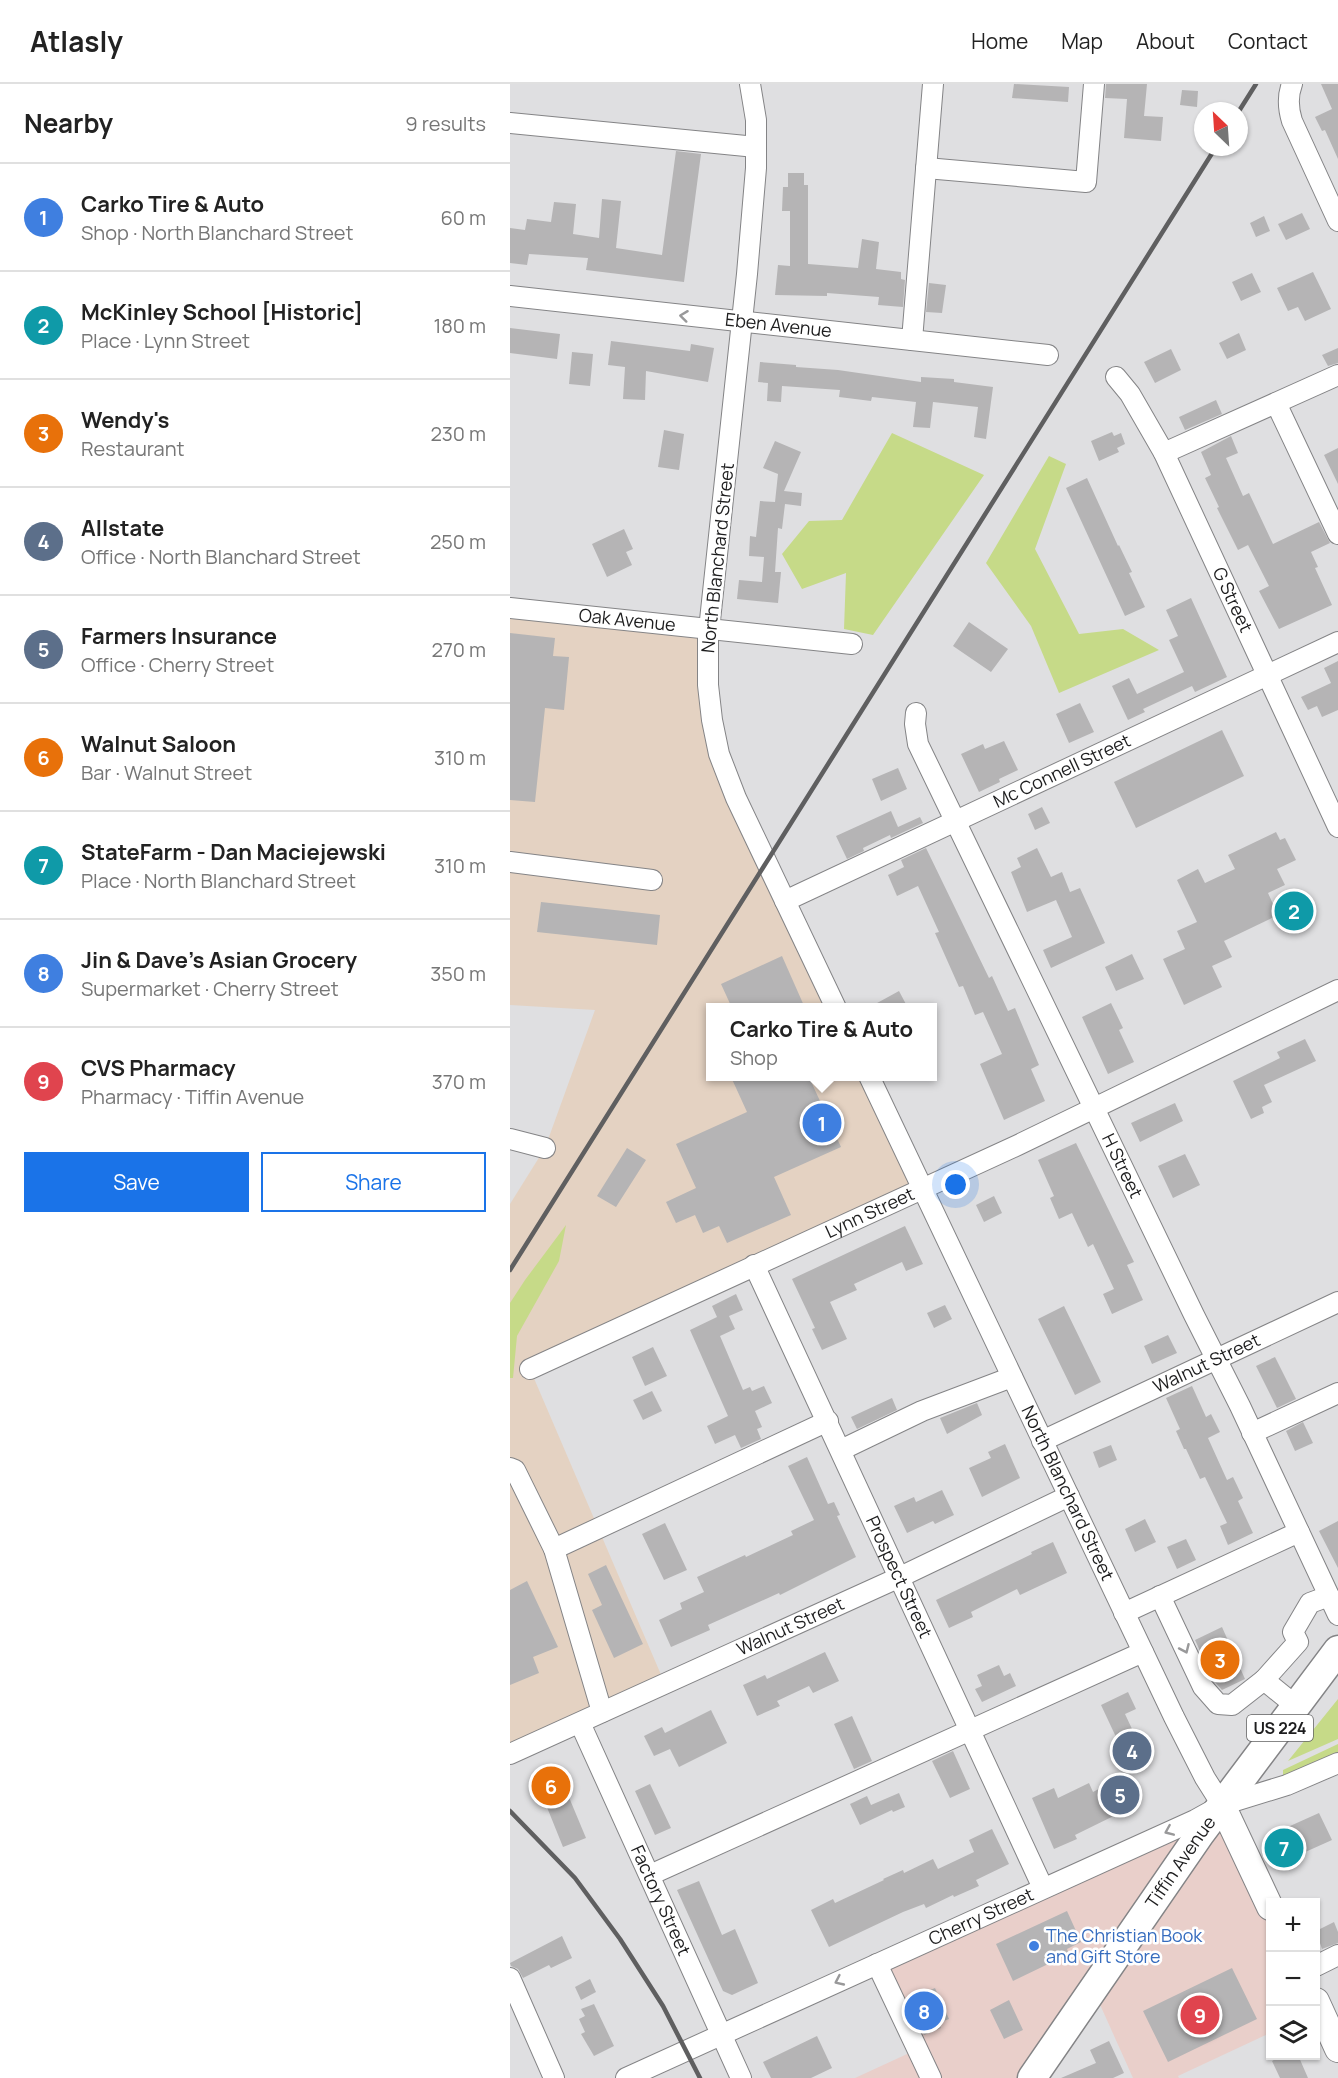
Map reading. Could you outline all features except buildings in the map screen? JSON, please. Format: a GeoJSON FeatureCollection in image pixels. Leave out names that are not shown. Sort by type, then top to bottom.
{"type":"FeatureCollection","features":[{"type":"Feature","properties":{"kind":"highway","name":"Tiffin Avenue"},"geometry":{"type":"LineString","coordinates":[[1037,2076],[1133,1930],[1222,1805],[1338,1650]]}},
{"type":"Feature","properties":{"kind":"main road","name":"North Blanchard Street"},"geometry":{"type":"LineString","coordinates":[[1222,1805],[1266,1898]]}},
{"type":"Feature","properties":{"kind":"main road"},"geometry":{"type":"LineString","coordinates":[[1318,2006],[1338,2049]]}},
{"type":"Feature","properties":{"kind":"street","name":"North Blanchard Street"},"geometry":{"type":"LineString","coordinates":[[750,84],[756,120],[756,147],[742,323],[710,629],[708,686],[719,754],[736,798],[834,1003]]}},
{"type":"Feature","properties":{"kind":"street"},"geometry":{"type":"LineString","coordinates":[[912,340],[933,84]]}},
{"type":"Feature","properties":{"kind":"street"},"geometry":{"type":"LineString","coordinates":[[926,168],[1086,182],[1094,84]]}},
{"type":"Feature","properties":{"kind":"street"},"geometry":{"type":"LineString","coordinates":[[1290,89],[1288,111],[1292,122],[1338,221]]}},
{"type":"Feature","properties":{"kind":"street"},"geometry":{"type":"LineString","coordinates":[[510,123],[756,147]]}},
{"type":"Feature","properties":{"kind":"street","name":"Eben Avenue"},"geometry":{"type":"LineString","coordinates":[[510,296],[1048,355]]}},
{"type":"Feature","properties":{"kind":"street"},"geometry":{"type":"LineString","coordinates":[[1164,453],[1338,375]]}},
{"type":"Feature","properties":{"kind":"street","name":"G Street"},"geometry":{"type":"LineString","coordinates":[[1116,377],[1130,394],[1164,453],[1338,827]]}},
{"type":"Feature","properties":{"kind":"street"},"geometry":{"type":"LineString","coordinates":[[1276,403],[1338,534]]}},
{"type":"Feature","properties":{"kind":"street","name":"Oak Avenue"},"geometry":{"type":"LineString","coordinates":[[510,608],[852,644]]}},
{"type":"Feature","properties":{"kind":"street","name":"Mc Connell Street"},"geometry":{"type":"LineString","coordinates":[[785,902],[1338,642]]}},
{"type":"Feature","properties":{"kind":"street","name":"H Street"},"geometry":{"type":"LineString","coordinates":[[916,713],[918,744],[1338,1615]]}},
{"type":"Feature","properties":{"kind":"street"},"geometry":{"type":"LineString","coordinates":[[510,862],[652,880]]}},
{"type":"Feature","properties":{"kind":"street","name":"Lynn Street"},"geometry":{"type":"LineString","coordinates":[[530,1369],[1095,1108],[1338,990]]}},
{"type":"Feature","properties":{"kind":"street","name":"North Blanchard Street"},"geometry":{"type":"LineString","coordinates":[[871,1081],[1124,1613],[1205,1778],[1222,1805]]}},
{"type":"Feature","properties":{"kind":"street"},"geometry":{"type":"LineString","coordinates":[[510,1139],[545,1148]]}},
{"type":"Feature","properties":{"kind":"street","name":"Prospect Street"},"geometry":{"type":"LineString","coordinates":[[754,1265],[1043,1888]]}},
{"type":"Feature","properties":{"kind":"street","name":"Walnut Street"},"geometry":{"type":"LineString","coordinates":[[1042,1441],[1338,1302]]}},
{"type":"Feature","properties":{"kind":"street"},"geometry":{"type":"LineString","coordinates":[[841,1450],[922,1411],[1012,1377]]}},
{"type":"Feature","properties":{"kind":"street"},"geometry":{"type":"LineString","coordinates":[[1252,1433],[1338,1393]]}},
{"type":"Feature","properties":{"kind":"street"},"geometry":{"type":"LineString","coordinates":[[554,1549],[828,1421]]}},
{"type":"Feature","properties":{"kind":"street"},"geometry":{"type":"LineString","coordinates":[[510,1468],[515,1470],[554,1549],[602,1712]]}},
{"type":"Feature","properties":{"kind":"street","name":"Walnut Street"},"geometry":{"type":"LineString","coordinates":[[510,1754],[900,1577],[1069,1496]]}},
{"type":"Feature","properties":{"kind":"street"},"geometry":{"type":"LineString","coordinates":[[1124,1613],[1299,1532]]}},
{"type":"Feature","properties":{"kind":"street"},"geometry":{"type":"LineString","coordinates":[[1160,1596],[1203,1687],[1218,1704],[1232,1705],[1264,1680],[1298,1642],[1293,1632],[1310,1602],[1329,1596]]}},
{"type":"Feature","properties":{"kind":"street"},"geometry":{"type":"LineString","coordinates":[[650,1875],[1143,1652]]}},
{"type":"Feature","properties":{"kind":"street"},"geometry":{"type":"LineString","coordinates":[[1264,1680],[1296,1706]]}},
{"type":"Feature","properties":{"kind":"street","name":"Factory Street"},"geometry":{"type":"LineString","coordinates":[[580,1723],[741,2078]]}},
{"type":"Feature","properties":{"kind":"street","name":"Cherry Street"},"geometry":{"type":"LineString","coordinates":[[626,2078],[1195,1820],[1222,1805],[1287,1785],[1338,1763]]}},
{"type":"Feature","properties":{"kind":"street"},"geometry":{"type":"LineString","coordinates":[[1320,1964],[1338,1956]]}},
{"type":"Feature","properties":{"kind":"street"},"geometry":{"type":"LineString","coordinates":[[877,1964],[931,2078]]}},
{"type":"Feature","properties":{"kind":"street"},"geometry":{"type":"LineString","coordinates":[[510,1978],[554,2078]]}},
{"type":"Feature","properties":{"kind":"shaded area"},"geometry":{"type":"Polygon","coordinates":[[[510,608],[709,629],[712,720],[834,1003],[706,1003],[706,1081],[871,1081],[922,1189],[530,1369],[665,1684],[510,1754],[510,1204],[545,1148],[595,1010],[510,1005],[510,608]]]}},
{"type":"Feature","properties":{"kind":"shaded area"},"geometry":{"type":"Polygon","coordinates":[[[1222,1805],[1266,1898],[1266,2035],[1178,2076],[1179,2078],[1133,2078],[1093,1989],[1032,2078],[855,2078],[918,2049],[877,1964],[1222,1805]]]}},
{"type":"Feature","properties":{"kind":"green space"},"geometry":{"type":"Polygon","coordinates":[[[892,433],[984,475],[873,635],[844,629],[846,573],[802,589],[782,554],[809,521],[842,520],[892,433]]]}},
{"type":"Feature","properties":{"kind":"green space"},"geometry":{"type":"Polygon","coordinates":[[[1049,456],[1066,464],[1035,549],[1079,634],[1123,629],[1159,650],[1059,693],[1031,626],[986,563],[1049,456]]]}},
{"type":"Feature","properties":{"kind":"green space"},"geometry":{"type":"Polygon","coordinates":[[[566,1225],[559,1261],[517,1336],[513,1378],[510,1378],[510,1303],[566,1225]]]}},
{"type":"Feature","properties":{"kind":"green space"},"geometry":{"type":"Polygon","coordinates":[[[1338,1699],[1338,1739],[1288,1761],[1338,1699]]]}},
{"type":"Feature","properties":{"kind":"green space"},"geometry":{"type":"Polygon","coordinates":[[[1338,1744],[1338,1754],[1286,1777],[1283,1775],[1283,1770],[1338,1744]]]}},
{"type":"Feature","properties":{"kind":"railway"},"geometry":{"type":"LineString","coordinates":[[1245,102],[1256,84]]}},
{"type":"Feature","properties":{"kind":"railway"},"geometry":{"type":"LineString","coordinates":[[510,1270],[1210,156]]}},
{"type":"Feature","properties":{"kind":"railway"},"geometry":{"type":"LineString","coordinates":[[510,1811],[575,1878],[620,1939],[663,2006],[700,2078]]}},
{"type":"Feature","properties":{"kind":"place","name":"McKinley School [Historic]"},"geometry":{"type":"Point","coordinates":[1294,911]}},
{"type":"Feature","properties":{"kind":"place","name":"Carko Tire & Auto"},"geometry":{"type":"Point","coordinates":[822,1123]}},
{"type":"Feature","properties":{"kind":"place","name":"Wendy's"},"geometry":{"type":"Point","coordinates":[1220,1660]}},
{"type":"Feature","properties":{"kind":"place","name":"Allstate"},"geometry":{"type":"Point","coordinates":[1132,1751]}},
{"type":"Feature","properties":{"kind":"place","name":"Walnut Saloon"},"geometry":{"type":"Point","coordinates":[551,1786]}},
{"type":"Feature","properties":{"kind":"place","name":"Farmers Insurance"},"geometry":{"type":"Point","coordinates":[1120,1795]}},
{"type":"Feature","properties":{"kind":"place","name":"StateFarm - Dan Maciejewski"},"geometry":{"type":"Point","coordinates":[1284,1848]}},
{"type":"Feature","properties":{"kind":"place","name":"The Christian Book and Gift Store"},"geometry":{"type":"Point","coordinates":[1034,1946]}},
{"type":"Feature","properties":{"kind":"place","name":"Jin & Dave's Asian Grocery"},"geometry":{"type":"Point","coordinates":[924,2011]}},
{"type":"Feature","properties":{"kind":"place","name":"CVS Pharmacy"},"geometry":{"type":"Point","coordinates":[1200,2015]}}]}
